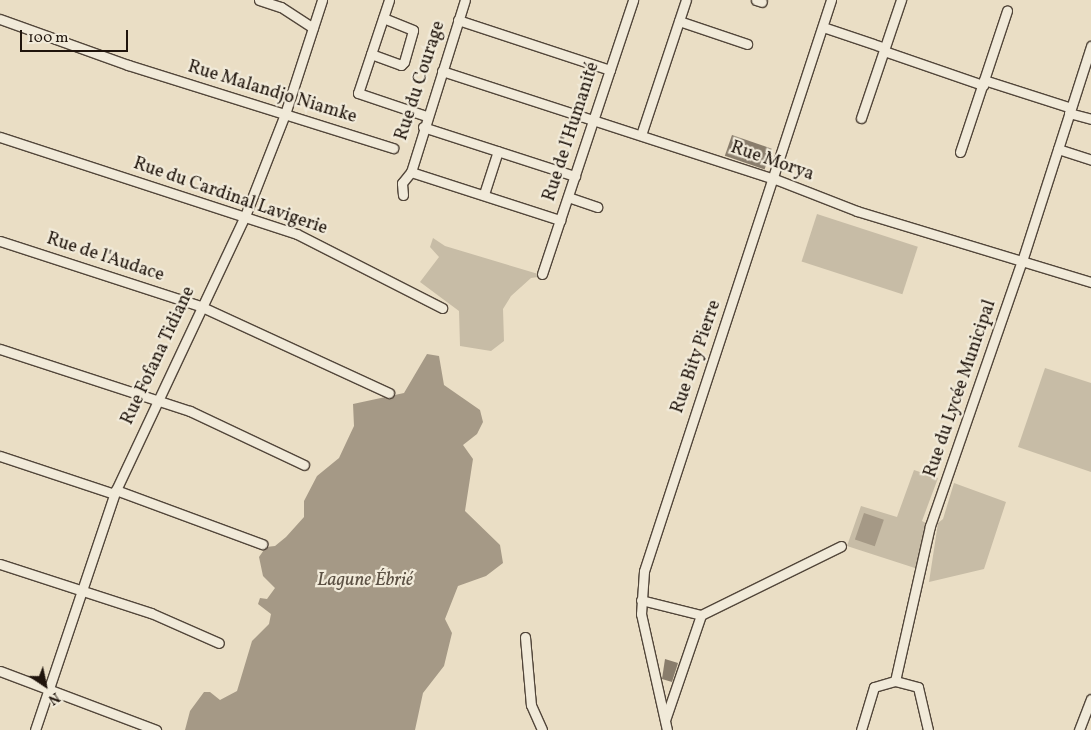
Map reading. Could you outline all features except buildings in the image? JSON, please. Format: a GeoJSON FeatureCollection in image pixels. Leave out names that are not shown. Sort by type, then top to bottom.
{"type":"FeatureCollection","features":[{"type":"Feature","properties":{"kind":"street"},"geometry":{"type":"LineString","coordinates":[[260,0],[281,7],[313,28]]}},
{"type":"Feature","properties":{"kind":"street","name":"Rue Fofana Tidiane"},"geometry":{"type":"LineString","coordinates":[[35,730],[80,590],[115,492],[156,399],[245,216],[285,114],[322,0]]}},
{"type":"Feature","properties":{"kind":"street"},"geometry":{"type":"LineString","coordinates":[[388,0],[360,95],[426,116]]}},
{"type":"Feature","properties":{"kind":"street","name":"Rue du Courage"},"geometry":{"type":"LineString","coordinates":[[402,195],[402,183],[411,172],[426,116],[465,0]]}},
{"type":"Feature","properties":{"kind":"street","name":"Rue de l'Humanité"},"geometry":{"type":"LineString","coordinates":[[542,274],[633,0]]}},
{"type":"Feature","properties":{"kind":"street"},"geometry":{"type":"LineString","coordinates":[[641,135],[686,0]]}},
{"type":"Feature","properties":{"kind":"street","name":"Rue Bity Pierre"},"geometry":{"type":"LineString","coordinates":[[666,726],[641,600],[644,572],[662,512],[775,179],[831,0]]}},
{"type":"Feature","properties":{"kind":"street"},"geometry":{"type":"LineString","coordinates":[[861,118],[901,0]]}},
{"type":"Feature","properties":{"kind":"street"},"geometry":{"type":"LineString","coordinates":[[960,152],[1007,11]]}},
{"type":"Feature","properties":{"kind":"street"},"geometry":{"type":"LineString","coordinates":[[371,54],[401,64],[404,62],[413,30],[383,18]]}},
{"type":"Feature","properties":{"kind":"street","name":"Rue Malandjo Niamke"},"geometry":{"type":"LineString","coordinates":[[0,19],[128,65],[393,148]]}},
{"type":"Feature","properties":{"kind":"street"},"geometry":{"type":"LineString","coordinates":[[458,20],[610,70]]}},
{"type":"Feature","properties":{"kind":"street"},"geometry":{"type":"LineString","coordinates":[[679,21],[747,44]]}},
{"type":"Feature","properties":{"kind":"street"},"geometry":{"type":"LineString","coordinates":[[823,27],[1070,110],[1091,119]]}},
{"type":"Feature","properties":{"kind":"street","name":"Rue du Lycée Municipal"},"geometry":{"type":"LineString","coordinates":[[895,681],[933,514],[1022,261],[1091,46]]}},
{"type":"Feature","properties":{"kind":"street","name":"Rue Morya"},"geometry":{"type":"LineString","coordinates":[[442,71],[775,179],[857,211],[1091,282]]}},
{"type":"Feature","properties":{"kind":"street"},"geometry":{"type":"LineString","coordinates":[[423,127],[575,176]]}},
{"type":"Feature","properties":{"kind":"street","name":"Rue du Cardinal Lavigerie"},"geometry":{"type":"LineString","coordinates":[[0,137],[245,216],[322,246],[442,308]]}},
{"type":"Feature","properties":{"kind":"street"},"geometry":{"type":"LineString","coordinates":[[1058,149],[1091,160]]}},
{"type":"Feature","properties":{"kind":"street"},"geometry":{"type":"LineString","coordinates":[[484,194],[498,151]]}},
{"type":"Feature","properties":{"kind":"street"},"geometry":{"type":"LineString","coordinates":[[411,172],[560,220]]}},
{"type":"Feature","properties":{"kind":"street"},"geometry":{"type":"LineString","coordinates":[[568,197],[597,207]]}},
{"type":"Feature","properties":{"kind":"street","name":"Rue de l'Audace"},"geometry":{"type":"LineString","coordinates":[[0,241],[200,306],[389,393]]}},
{"type":"Feature","properties":{"kind":"street"},"geometry":{"type":"LineString","coordinates":[[0,349],[198,414],[289,456],[304,465]]}},
{"type":"Feature","properties":{"kind":"street"},"geometry":{"type":"LineString","coordinates":[[0,456],[115,492],[262,544]]}},
{"type":"Feature","properties":{"kind":"street"},"geometry":{"type":"LineString","coordinates":[[641,600],[701,615],[841,546]]}},
{"type":"Feature","properties":{"kind":"street"},"geometry":{"type":"LineString","coordinates":[[0,564],[151,613],[219,643]]}},
{"type":"Feature","properties":{"kind":"street"},"geometry":{"type":"LineString","coordinates":[[666,726],[701,615]]}},
{"type":"Feature","properties":{"kind":"street"},"geometry":{"type":"LineString","coordinates":[[525,637],[531,704],[542,730]]}},
{"type":"Feature","properties":{"kind":"street"},"geometry":{"type":"LineString","coordinates":[[0,671],[50,688],[156,730]]}},
{"type":"Feature","properties":{"kind":"street"},"geometry":{"type":"LineString","coordinates":[[861,730],[874,687],[895,681],[918,687],[928,730]]}},
{"type":"Feature","properties":{"kind":"street"},"geometry":{"type":"LineString","coordinates":[[1079,730],[1091,699]]}},
{"type":"Feature","properties":{"kind":"shaded area"},"geometry":{"type":"Polygon","coordinates":[[[817,214],[918,247],[902,294],[802,262],[817,214]]]}},
{"type":"Feature","properties":{"kind":"shaded area"},"geometry":{"type":"Polygon","coordinates":[[[433,238],[445,246],[545,276],[531,278],[511,296],[503,309],[504,341],[491,351],[460,346],[459,311],[420,282],[439,257],[430,247],[433,238]]]}},
{"type":"Feature","properties":{"kind":"shaded area"},"geometry":{"type":"Polygon","coordinates":[[[1045,368],[1091,383],[1091,472],[1018,447],[1045,368]]]}},
{"type":"Feature","properties":{"kind":"shaded area"},"geometry":{"type":"Polygon","coordinates":[[[914,470],[938,478],[922,521],[926,523],[918,569],[847,546],[861,506],[897,517],[914,470]]]}},
{"type":"Feature","properties":{"kind":"shaded area"},"geometry":{"type":"Polygon","coordinates":[[[954,483],[1006,502],[984,569],[929,582],[938,523],[943,519],[954,483]]]}},
{"type":"Feature","properties":{"kind":"water","name":"Lagune Ébrié"},"geometry":{"type":"Polygon","coordinates":[[[427,354],[439,356],[444,385],[480,410],[483,422],[477,434],[463,445],[473,459],[465,511],[500,545],[503,563],[486,576],[458,586],[445,619],[452,633],[444,666],[423,693],[415,730],[185,730],[190,711],[204,692],[210,692],[220,700],[237,691],[252,641],[269,624],[271,614],[258,604],[260,598],[267,599],[275,588],[263,576],[259,557],[266,547],[275,546],[286,537],[304,517],[304,501],[317,476],[339,458],[354,426],[353,404],[404,393],[427,354]]]}},
{"type":"Feature","properties":{"kind":"water"},"geometry":{"type":"Polygon","coordinates":[[[864,513],[884,520],[875,546],[855,539],[864,513]]]}}]}
